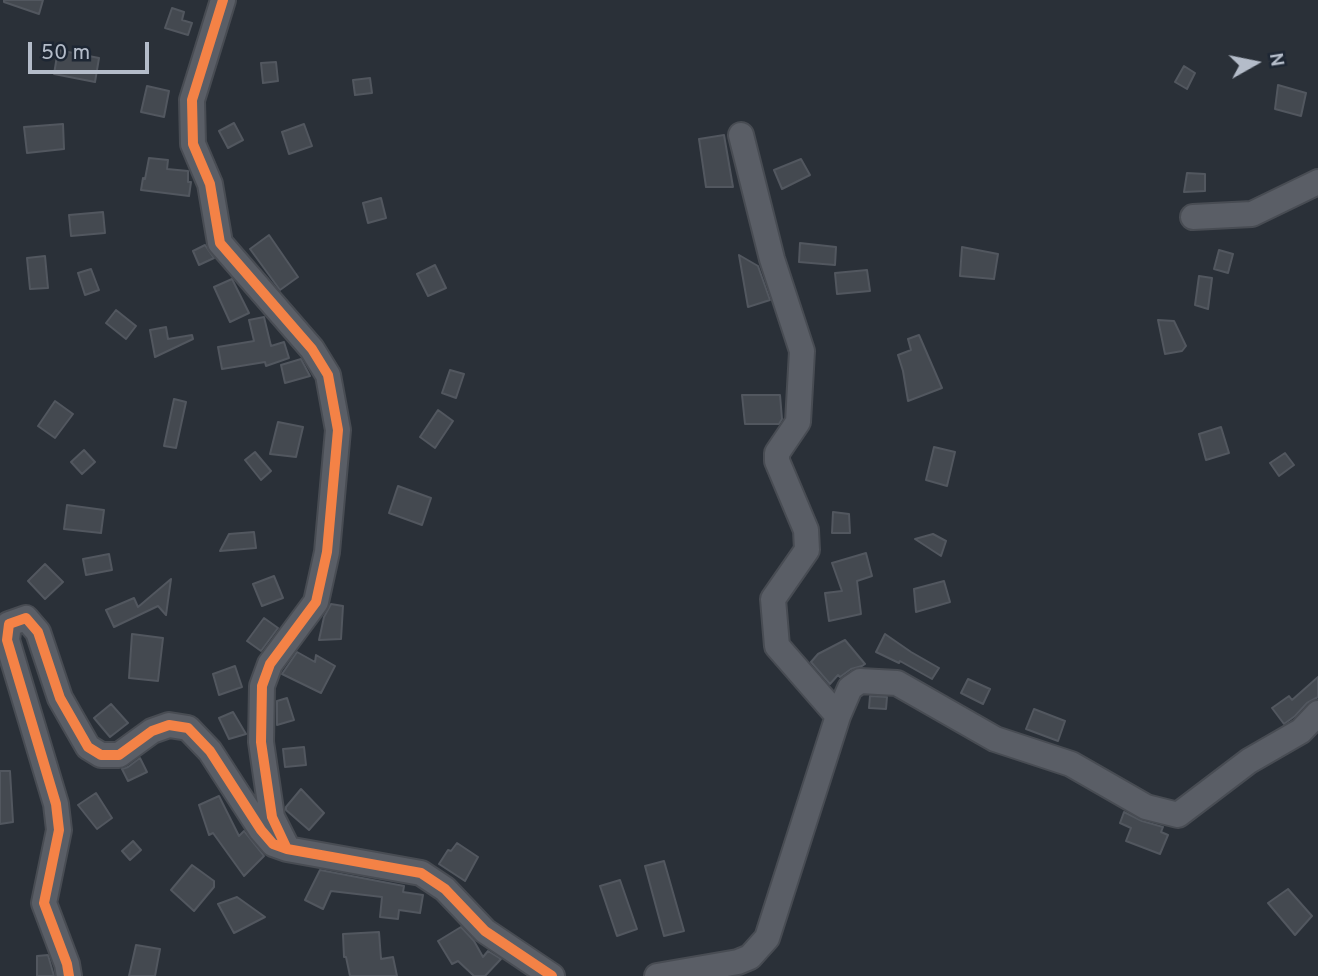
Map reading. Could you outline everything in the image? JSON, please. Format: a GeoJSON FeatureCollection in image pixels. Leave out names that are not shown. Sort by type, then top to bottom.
{"type":"FeatureCollection","features":[{"type":"Feature","properties":{"kind":"street"},"geometry":{"type":"LineString","coordinates":[[223,0],[192,100],[193,145],[210,184],[219,243],[312,349],[328,375],[338,430],[327,552],[316,602],[270,664],[262,687],[261,743],[272,817],[288,849]]}},
{"type":"Feature","properties":{"kind":"street"},"geometry":{"type":"LineString","coordinates":[[741,135],[772,259],[802,351],[798,422],[777,453],[777,461],[807,530],[807,550],[772,599],[777,646],[838,716]]}},
{"type":"Feature","properties":{"kind":"street"},"geometry":{"type":"LineString","coordinates":[[1193,217],[1252,214],[1318,182]]}},
{"type":"Feature","properties":{"kind":"street"},"geometry":{"type":"LineString","coordinates":[[69,976],[44,903],[59,830],[56,804],[7,640],[9,624],[26,618],[38,632],[60,698],[88,747],[101,755],[118,755],[152,731],[169,725],[188,728],[211,751],[261,830],[273,844],[421,873],[445,889],[485,931],[552,976]]}},
{"type":"Feature","properties":{"kind":"street"},"geometry":{"type":"LineString","coordinates":[[659,976],[738,962],[750,957],[767,938],[838,716],[850,688],[860,681],[897,683],[995,739],[1072,764],[1146,807],[1178,815],[1249,761],[1301,731],[1318,713]]}},
{"type":"Feature","properties":{"kind":"building"},"geometry":{"type":"Polygon","coordinates":[[[4,0],[43,0],[39,14],[4,0]]]}},
{"type":"Feature","properties":{"kind":"building"},"geometry":{"type":"Polygon","coordinates":[[[172,8],[184,12],[182,20],[192,23],[188,35],[165,28],[172,8]]]}},
{"type":"Feature","properties":{"kind":"building"},"geometry":{"type":"Polygon","coordinates":[[[58,50],[99,58],[95,82],[54,74],[58,50]]]}},
{"type":"Feature","properties":{"kind":"building"},"geometry":{"type":"Polygon","coordinates":[[[276,62],[278,81],[263,83],[261,63],[276,62]]]}},
{"type":"Feature","properties":{"kind":"building"},"geometry":{"type":"Polygon","coordinates":[[[1184,66],[1195,73],[1187,89],[1175,82],[1184,66]]]}},
{"type":"Feature","properties":{"kind":"building"},"geometry":{"type":"Polygon","coordinates":[[[370,78],[372,93],[355,95],[353,80],[370,78]]]}},
{"type":"Feature","properties":{"kind":"building"},"geometry":{"type":"Polygon","coordinates":[[[1278,85],[1306,93],[1301,116],[1275,109],[1278,85]]]}},
{"type":"Feature","properties":{"kind":"building"},"geometry":{"type":"Polygon","coordinates":[[[147,86],[169,91],[164,117],[141,112],[147,86]]]}},
{"type":"Feature","properties":{"kind":"building"},"geometry":{"type":"Polygon","coordinates":[[[234,123],[243,140],[228,148],[219,131],[234,123]]]}},
{"type":"Feature","properties":{"kind":"building"},"geometry":{"type":"Polygon","coordinates":[[[63,124],[64,149],[27,153],[24,127],[63,124]]]}},
{"type":"Feature","properties":{"kind":"building"},"geometry":{"type":"Polygon","coordinates":[[[304,124],[312,146],[289,154],[282,132],[304,124]]]}},
{"type":"Feature","properties":{"kind":"building"},"geometry":{"type":"Polygon","coordinates":[[[724,135],[733,187],[706,187],[699,139],[724,135]]]}},
{"type":"Feature","properties":{"kind":"building"},"geometry":{"type":"Polygon","coordinates":[[[149,158],[168,160],[167,169],[188,171],[188,182],[191,182],[189,196],[141,190],[149,158]]]}},
{"type":"Feature","properties":{"kind":"building"},"geometry":{"type":"Polygon","coordinates":[[[801,159],[810,175],[782,189],[774,170],[801,159]]]}},
{"type":"Feature","properties":{"kind":"building"},"geometry":{"type":"Polygon","coordinates":[[[1187,173],[1205,174],[1205,191],[1184,192],[1187,173]]]}},
{"type":"Feature","properties":{"kind":"building"},"geometry":{"type":"Polygon","coordinates":[[[381,198],[386,218],[368,223],[363,203],[381,198]]]}},
{"type":"Feature","properties":{"kind":"building"},"geometry":{"type":"Polygon","coordinates":[[[103,212],[105,233],[71,236],[69,215],[103,212]]]}},
{"type":"Feature","properties":{"kind":"building"},"geometry":{"type":"Polygon","coordinates":[[[269,235],[298,277],[280,290],[250,249],[269,235]]]}},
{"type":"Feature","properties":{"kind":"building"},"geometry":{"type":"Polygon","coordinates":[[[800,243],[836,247],[835,265],[799,262],[800,243]]]}},
{"type":"Feature","properties":{"kind":"building"},"geometry":{"type":"Polygon","coordinates":[[[205,245],[214,258],[199,265],[193,251],[205,245]]]}},
{"type":"Feature","properties":{"kind":"building"},"geometry":{"type":"Polygon","coordinates":[[[962,247],[998,254],[994,279],[960,276],[962,247]]]}},
{"type":"Feature","properties":{"kind":"building"},"geometry":{"type":"Polygon","coordinates":[[[1219,250],[1233,254],[1228,273],[1214,269],[1219,250]]]}},
{"type":"Feature","properties":{"kind":"building"},"geometry":{"type":"Polygon","coordinates":[[[739,255],[758,266],[770,300],[748,307],[739,255]]]}},
{"type":"Feature","properties":{"kind":"building"},"geometry":{"type":"Polygon","coordinates":[[[45,256],[48,288],[30,289],[27,258],[45,256]]]}},
{"type":"Feature","properties":{"kind":"building"},"geometry":{"type":"Polygon","coordinates":[[[435,265],[446,288],[428,296],[417,274],[435,265]]]}},
{"type":"Feature","properties":{"kind":"building"},"geometry":{"type":"Polygon","coordinates":[[[91,269],[99,290],[85,295],[78,273],[91,269]]]}},
{"type":"Feature","properties":{"kind":"building"},"geometry":{"type":"Polygon","coordinates":[[[867,270],[870,291],[837,294],[835,273],[867,270]]]}},
{"type":"Feature","properties":{"kind":"building"},"geometry":{"type":"Polygon","coordinates":[[[1199,276],[1212,278],[1208,309],[1195,305],[1199,276]]]}},
{"type":"Feature","properties":{"kind":"building"},"geometry":{"type":"Polygon","coordinates":[[[232,279],[249,313],[230,322],[214,287],[232,279]]]}},
{"type":"Feature","properties":{"kind":"building"},"geometry":{"type":"Polygon","coordinates":[[[116,310],[136,326],[126,339],[106,323],[116,310]]]}},
{"type":"Feature","properties":{"kind":"building"},"geometry":{"type":"Polygon","coordinates":[[[264,317],[271,346],[284,342],[289,358],[266,366],[265,362],[222,369],[218,347],[254,341],[249,320],[264,317]]]}},
{"type":"Feature","properties":{"kind":"building"},"geometry":{"type":"Polygon","coordinates":[[[1158,320],[1174,321],[1186,346],[1182,351],[1165,354],[1158,320]]]}},
{"type":"Feature","properties":{"kind":"building"},"geometry":{"type":"Polygon","coordinates":[[[166,327],[168,339],[192,335],[193,339],[155,357],[150,330],[166,327]]]}},
{"type":"Feature","properties":{"kind":"building"},"geometry":{"type":"Polygon","coordinates":[[[919,335],[942,388],[908,401],[898,355],[911,350],[908,339],[919,335]]]}},
{"type":"Feature","properties":{"kind":"building"},"geometry":{"type":"Polygon","coordinates":[[[301,359],[310,376],[285,383],[281,365],[301,359]]]}},
{"type":"Feature","properties":{"kind":"building"},"geometry":{"type":"Polygon","coordinates":[[[450,370],[464,374],[456,398],[442,393],[450,370]]]}},
{"type":"Feature","properties":{"kind":"building"},"geometry":{"type":"Polygon","coordinates":[[[742,395],[780,395],[782,419],[779,424],[745,424],[742,395]]]}},
{"type":"Feature","properties":{"kind":"building"},"geometry":{"type":"Polygon","coordinates":[[[174,399],[186,402],[176,448],[164,446],[174,399]]]}},
{"type":"Feature","properties":{"kind":"building"},"geometry":{"type":"Polygon","coordinates":[[[55,401],[73,414],[55,438],[38,426],[55,401]]]}},
{"type":"Feature","properties":{"kind":"building"},"geometry":{"type":"Polygon","coordinates":[[[438,410],[453,421],[435,448],[420,437],[438,410]]]}},
{"type":"Feature","properties":{"kind":"building"},"geometry":{"type":"Polygon","coordinates":[[[278,422],[303,427],[296,457],[270,454],[278,422]]]}},
{"type":"Feature","properties":{"kind":"building"},"geometry":{"type":"Polygon","coordinates":[[[1221,427],[1229,453],[1206,460],[1199,434],[1221,427]]]}},
{"type":"Feature","properties":{"kind":"building"},"geometry":{"type":"Polygon","coordinates":[[[934,447],[955,452],[947,486],[926,480],[934,447]]]}},
{"type":"Feature","properties":{"kind":"building"},"geometry":{"type":"Polygon","coordinates":[[[84,450],[95,462],[82,474],[71,462],[84,450]]]}},
{"type":"Feature","properties":{"kind":"building"},"geometry":{"type":"Polygon","coordinates":[[[255,452],[271,471],[261,480],[245,460],[255,452]]]}},
{"type":"Feature","properties":{"kind":"building"},"geometry":{"type":"Polygon","coordinates":[[[1285,453],[1294,465],[1279,476],[1270,463],[1285,453]]]}},
{"type":"Feature","properties":{"kind":"building"},"geometry":{"type":"Polygon","coordinates":[[[398,486],[431,498],[422,525],[389,513],[398,486]]]}},
{"type":"Feature","properties":{"kind":"building"},"geometry":{"type":"Polygon","coordinates":[[[67,505],[104,510],[101,533],[64,529],[67,505]]]}},
{"type":"Feature","properties":{"kind":"building"},"geometry":{"type":"Polygon","coordinates":[[[833,512],[849,514],[850,533],[832,533],[833,512]]]}},
{"type":"Feature","properties":{"kind":"building"},"geometry":{"type":"Polygon","coordinates":[[[254,532],[256,548],[220,551],[229,534],[254,532]]]}},
{"type":"Feature","properties":{"kind":"building"},"geometry":{"type":"Polygon","coordinates":[[[933,534],[946,541],[941,556],[915,539],[933,534]]]}},
{"type":"Feature","properties":{"kind":"building"},"geometry":{"type":"Polygon","coordinates":[[[866,553],[872,576],[857,581],[861,614],[829,621],[825,593],[842,591],[832,563],[866,553]]]}},
{"type":"Feature","properties":{"kind":"building"},"geometry":{"type":"Polygon","coordinates":[[[109,554],[112,570],[86,575],[83,559],[109,554]]]}},
{"type":"Feature","properties":{"kind":"building"},"geometry":{"type":"Polygon","coordinates":[[[45,564],[63,582],[45,599],[28,581],[45,564]]]}},
{"type":"Feature","properties":{"kind":"building"},"geometry":{"type":"Polygon","coordinates":[[[274,576],[283,598],[262,606],[253,584],[274,576]]]}},
{"type":"Feature","properties":{"kind":"building"},"geometry":{"type":"Polygon","coordinates":[[[171,579],[166,615],[158,606],[114,627],[106,610],[134,598],[138,607],[171,579]]]}},
{"type":"Feature","properties":{"kind":"building"},"geometry":{"type":"Polygon","coordinates":[[[944,581],[950,602],[916,612],[914,589],[944,581]]]}},
{"type":"Feature","properties":{"kind":"building"},"geometry":{"type":"Polygon","coordinates":[[[331,604],[343,606],[341,639],[319,640],[324,617],[331,604]]]}},
{"type":"Feature","properties":{"kind":"building"},"geometry":{"type":"Polygon","coordinates":[[[264,618],[278,628],[261,651],[247,641],[264,618]]]}},
{"type":"Feature","properties":{"kind":"building"},"geometry":{"type":"Polygon","coordinates":[[[132,634],[163,638],[158,681],[129,678],[132,634]]]}},
{"type":"Feature","properties":{"kind":"building"},"geometry":{"type":"Polygon","coordinates":[[[885,634],[939,668],[932,679],[900,661],[899,663],[876,652],[885,634]]]}},
{"type":"Feature","properties":{"kind":"building"},"geometry":{"type":"Polygon","coordinates":[[[845,640],[865,664],[840,677],[838,675],[830,684],[811,662],[818,654],[845,640]]]}},
{"type":"Feature","properties":{"kind":"building"},"geometry":{"type":"Polygon","coordinates":[[[297,652],[315,662],[316,655],[335,666],[321,693],[282,674],[297,652]]]}},
{"type":"Feature","properties":{"kind":"building"},"geometry":{"type":"Polygon","coordinates":[[[235,666],[242,687],[219,695],[213,674],[235,666]]]}},
{"type":"Feature","properties":{"kind":"building"},"geometry":{"type":"Polygon","coordinates":[[[1318,677],[1318,697],[1307,703],[1284,724],[1272,708],[1289,696],[1292,700],[1318,677]]]}},
{"type":"Feature","properties":{"kind":"building"},"geometry":{"type":"Polygon","coordinates":[[[968,679],[990,689],[983,704],[961,693],[968,679]]]}},
{"type":"Feature","properties":{"kind":"building"},"geometry":{"type":"Polygon","coordinates":[[[870,696],[887,697],[886,709],[869,708],[870,696]]]}},
{"type":"Feature","properties":{"kind":"building"},"geometry":{"type":"Polygon","coordinates":[[[287,698],[294,720],[277,725],[277,701],[287,698]]]}},
{"type":"Feature","properties":{"kind":"building"},"geometry":{"type":"Polygon","coordinates":[[[111,704],[128,723],[110,737],[94,718],[111,704]]]}},
{"type":"Feature","properties":{"kind":"building"},"geometry":{"type":"Polygon","coordinates":[[[1034,709],[1065,721],[1058,741],[1026,729],[1034,709]]]}},
{"type":"Feature","properties":{"kind":"building"},"geometry":{"type":"Polygon","coordinates":[[[233,712],[246,734],[229,739],[219,718],[233,712]]]}},
{"type":"Feature","properties":{"kind":"building"},"geometry":{"type":"Polygon","coordinates":[[[304,747],[306,765],[285,767],[283,749],[304,747]]]}},
{"type":"Feature","properties":{"kind":"building"},"geometry":{"type":"Polygon","coordinates":[[[140,758],[147,772],[128,781],[122,769],[140,758]]]}},
{"type":"Feature","properties":{"kind":"building"},"geometry":{"type":"Polygon","coordinates":[[[0,771],[10,771],[13,822],[0,824],[0,771]]]}},
{"type":"Feature","properties":{"kind":"building"},"geometry":{"type":"Polygon","coordinates":[[[301,789],[324,813],[309,830],[286,810],[301,789]]]}},
{"type":"Feature","properties":{"kind":"building"},"geometry":{"type":"Polygon","coordinates":[[[96,793],[112,818],[97,829],[78,805],[96,793]]]}},
{"type":"Feature","properties":{"kind":"building"},"geometry":{"type":"Polygon","coordinates":[[[219,796],[239,836],[244,831],[264,856],[244,876],[213,833],[209,835],[199,805],[219,796]]]}},
{"type":"Feature","properties":{"kind":"building"},"geometry":{"type":"Polygon","coordinates":[[[1124,812],[1163,827],[1161,832],[1168,835],[1160,854],[1126,841],[1131,828],[1120,823],[1124,812]]]}},
{"type":"Feature","properties":{"kind":"building"},"geometry":{"type":"Polygon","coordinates":[[[133,841],[141,850],[130,860],[122,851],[133,841]]]}},
{"type":"Feature","properties":{"kind":"building"},"geometry":{"type":"Polygon","coordinates":[[[457,843],[478,857],[465,881],[439,864],[448,850],[451,851],[457,843]]]}},
{"type":"Feature","properties":{"kind":"building"},"geometry":{"type":"Polygon","coordinates":[[[664,861],[684,931],[664,936],[645,866],[664,861]]]}},
{"type":"Feature","properties":{"kind":"building"},"geometry":{"type":"Polygon","coordinates":[[[192,865],[214,881],[214,887],[194,911],[171,890],[192,865]]]}},
{"type":"Feature","properties":{"kind":"building"},"geometry":{"type":"Polygon","coordinates":[[[320,870],[404,886],[403,892],[423,895],[420,913],[399,910],[398,919],[380,917],[382,897],[331,891],[323,909],[305,900],[320,870]]]}},
{"type":"Feature","properties":{"kind":"building"},"geometry":{"type":"Polygon","coordinates":[[[620,880],[637,929],[617,936],[600,886],[620,880]]]}},
{"type":"Feature","properties":{"kind":"building"},"geometry":{"type":"Polygon","coordinates":[[[1288,889],[1312,916],[1295,935],[1268,903],[1288,889]]]}},
{"type":"Feature","properties":{"kind":"building"},"geometry":{"type":"Polygon","coordinates":[[[237,897],[265,917],[234,933],[218,904],[237,897]]]}},
{"type":"Feature","properties":{"kind":"building"},"geometry":{"type":"Polygon","coordinates":[[[461,927],[474,941],[483,957],[488,951],[501,959],[485,976],[474,976],[458,961],[452,964],[438,941],[461,927]]]}},
{"type":"Feature","properties":{"kind":"building"},"geometry":{"type":"Polygon","coordinates":[[[379,932],[381,959],[393,957],[397,976],[350,976],[344,957],[343,934],[379,932]]]}},
{"type":"Feature","properties":{"kind":"building"},"geometry":{"type":"Polygon","coordinates":[[[136,945],[160,949],[155,976],[129,976],[136,945]]]}},
{"type":"Feature","properties":{"kind":"building"},"geometry":{"type":"Polygon","coordinates":[[[48,955],[54,976],[37,976],[37,956],[48,955]]]}},
{"type":"Feature","properties":{"kind":"cycle path"},"geometry":{"type":"LineString","coordinates":[[223,0],[192,100],[193,144],[210,184],[220,243],[312,349],[328,375],[338,430],[327,552],[316,602],[270,664],[262,686],[261,742],[272,817],[287,849]]}},
{"type":"Feature","properties":{"kind":"cycle path"},"geometry":{"type":"LineString","coordinates":[[69,976],[44,903],[59,830],[56,804],[7,640],[9,624],[26,618],[38,632],[60,698],[88,747],[101,755],[119,755],[152,731],[169,725],[188,728],[210,751],[273,844],[287,849],[421,873],[445,889],[485,931],[552,976]]}}]}
